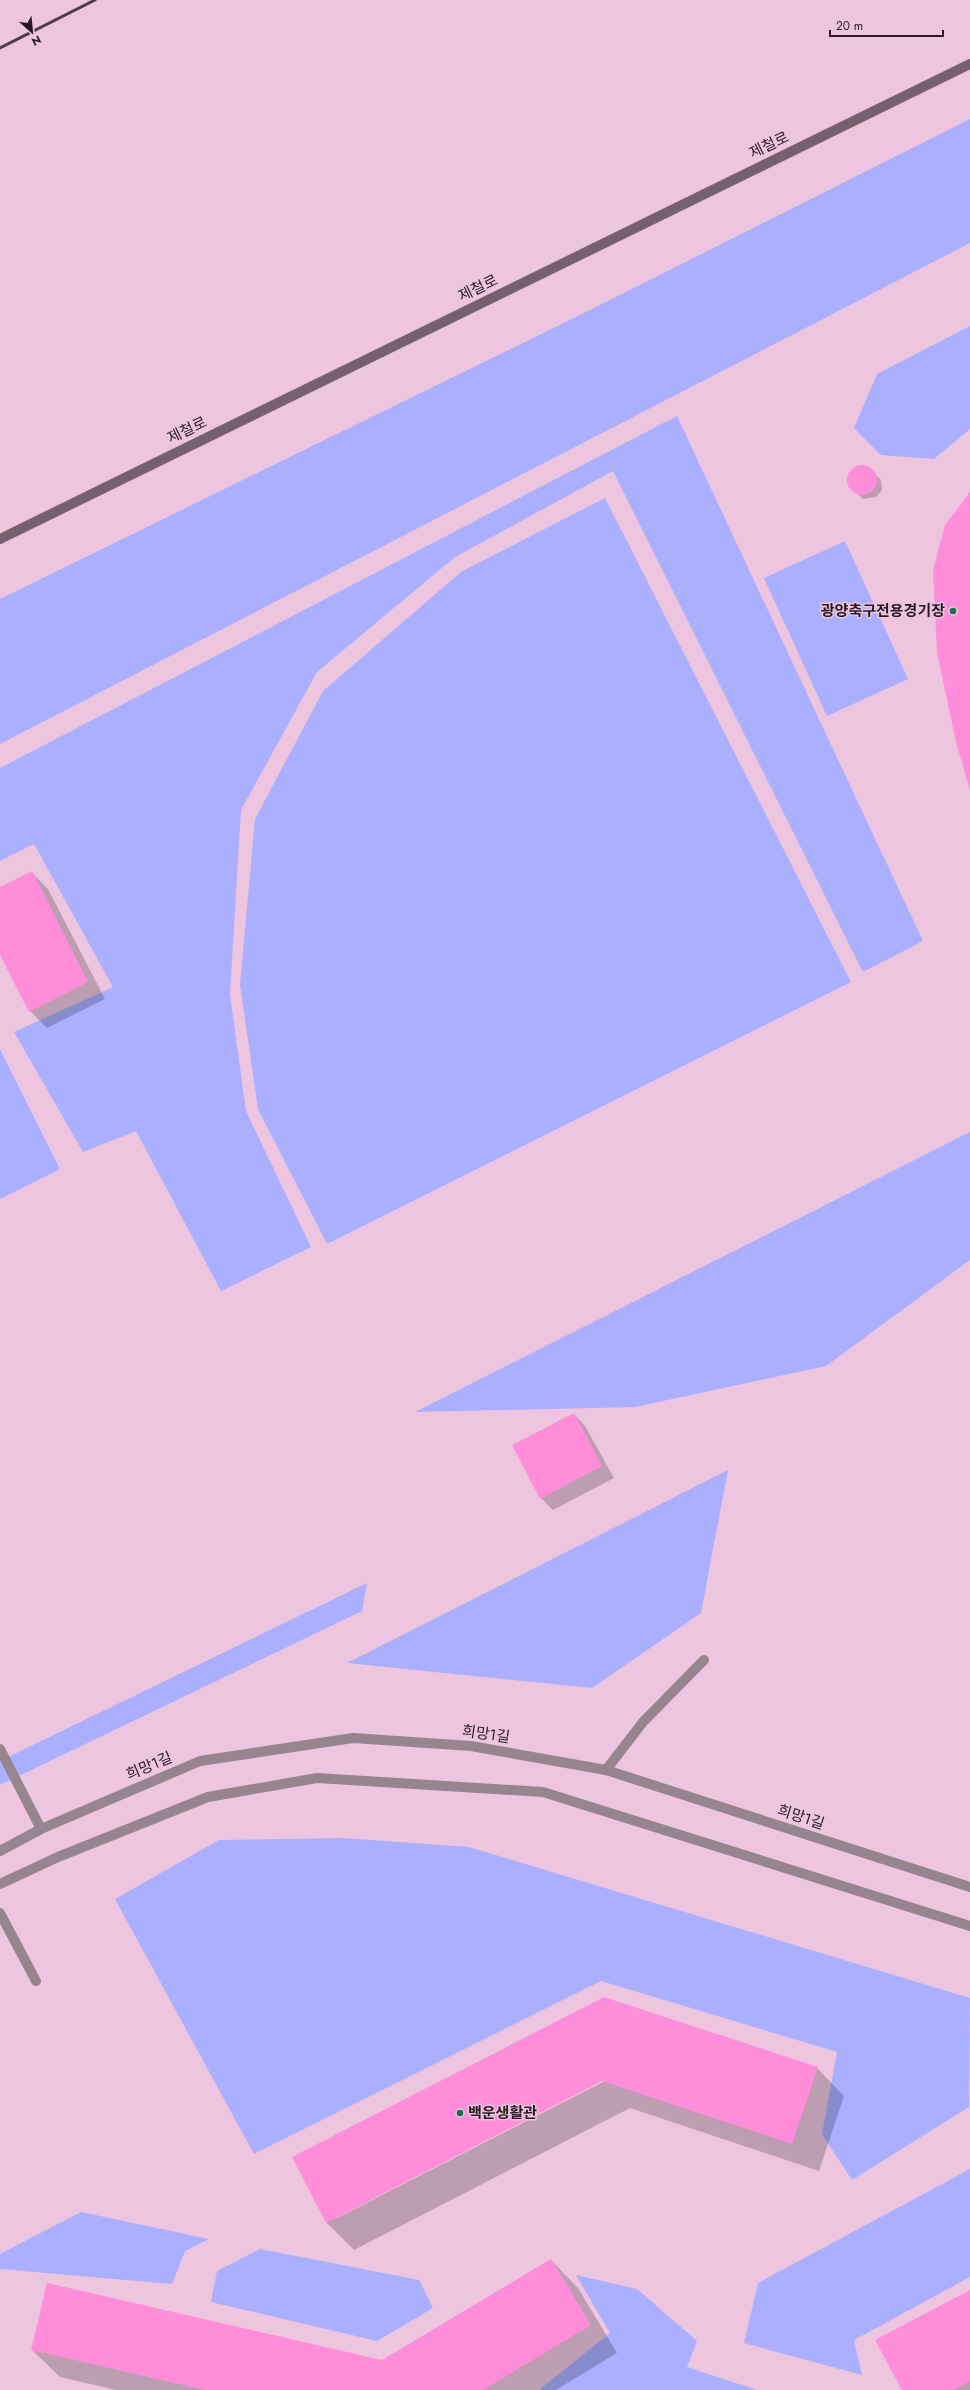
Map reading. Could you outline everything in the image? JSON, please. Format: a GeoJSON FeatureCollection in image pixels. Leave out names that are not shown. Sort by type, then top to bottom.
{"type":"FeatureCollection","features":[{"type":"Feature","properties":{"kind":"main road","name":"제철로"},"geometry":{"type":"LineString","coordinates":[[0,539],[970,64]]}},
{"type":"Feature","properties":{"kind":"street"},"geometry":{"type":"LineString","coordinates":[[606,1770],[643,1722],[704,1660]]}},
{"type":"Feature","properties":{"kind":"street","name":"희망1길"},"geometry":{"type":"LineString","coordinates":[[0,1851],[41,1829],[200,1761],[353,1738],[471,1746],[606,1770],[970,1887]]}},
{"type":"Feature","properties":{"kind":"street"},"geometry":{"type":"LineString","coordinates":[[0,1749],[41,1829]]}},
{"type":"Feature","properties":{"kind":"street"},"geometry":{"type":"LineString","coordinates":[[0,1884],[58,1857],[208,1797],[317,1778],[543,1792],[970,1926]]}},
{"type":"Feature","properties":{"kind":"street"},"geometry":{"type":"LineString","coordinates":[[0,1913],[36,1981]]}},
{"type":"Feature","properties":{"kind":"shaded area"},"geometry":{"type":"Polygon","coordinates":[[[970,119],[970,243],[0,744],[0,599],[588,311],[970,119]]]}},
{"type":"Feature","properties":{"kind":"shaded area"},"geometry":{"type":"Polygon","coordinates":[[[970,326],[970,429],[934,459],[881,455],[854,428],[877,374],[970,326]]]}},
{"type":"Feature","properties":{"kind":"shaded area"},"geometry":{"type":"Polygon","coordinates":[[[677,416],[923,941],[863,972],[613,471],[455,557],[317,672],[241,810],[230,994],[246,1111],[311,1247],[221,1291],[136,1131],[83,1152],[14,1032],[113,987],[34,844],[0,861],[0,768],[677,416]]]}},
{"type":"Feature","properties":{"kind":"shaded area"},"geometry":{"type":"Polygon","coordinates":[[[605,498],[851,982],[327,1244],[258,1109],[240,985],[255,819],[323,691],[461,572],[605,498]]]}},
{"type":"Feature","properties":{"kind":"shaded area"},"geometry":{"type":"Polygon","coordinates":[[[845,541],[908,679],[827,716],[764,578],[845,541]]]}},
{"type":"Feature","properties":{"kind":"shaded area"},"geometry":{"type":"Polygon","coordinates":[[[0,1049],[60,1169],[0,1199],[0,1049]]]}},
{"type":"Feature","properties":{"kind":"shaded area"},"geometry":{"type":"Polygon","coordinates":[[[970,1132],[970,1260],[826,1366],[635,1407],[415,1412],[970,1132]]]}},
{"type":"Feature","properties":{"kind":"shaded area"},"geometry":{"type":"Polygon","coordinates":[[[728,1470],[701,1613],[592,1688],[347,1663],[728,1470]]]}},
{"type":"Feature","properties":{"kind":"shaded area"},"geometry":{"type":"Polygon","coordinates":[[[367,1583],[362,1611],[0,1785],[0,1761],[367,1583]]]}},
{"type":"Feature","properties":{"kind":"shaded area"},"geometry":{"type":"Polygon","coordinates":[[[342,1838],[469,1847],[970,1998],[969,2107],[852,2180],[822,2134],[837,2052],[601,1981],[254,2154],[115,1899],[219,1840],[342,1838]]]}},
{"type":"Feature","properties":{"kind":"shaded area"},"geometry":{"type":"Polygon","coordinates":[[[970,2169],[970,2277],[854,2340],[862,2375],[744,2343],[758,2283],[970,2169]]]}},
{"type":"Feature","properties":{"kind":"shaded area"},"geometry":{"type":"Polygon","coordinates":[[[81,2212],[209,2239],[185,2251],[172,2284],[0,2269],[0,2254],[81,2212]]]}},
{"type":"Feature","properties":{"kind":"shaded area"},"geometry":{"type":"Polygon","coordinates":[[[260,2249],[419,2280],[433,2308],[377,2341],[211,2302],[217,2271],[260,2249]]]}},
{"type":"Feature","properties":{"kind":"shaded area"},"geometry":{"type":"Polygon","coordinates":[[[576,2275],[637,2289],[697,2341],[687,2367],[757,2390],[539,2390],[610,2333],[576,2275]]]}},
{"type":"Feature","properties":{"kind":"building"},"geometry":{"type":"Polygon","coordinates":[[[862,465],[873,469],[877,480],[873,491],[862,495],[851,491],[847,480],[851,469],[862,465]]]}},
{"type":"Feature","properties":{"kind":"building","name":"광양축구전용경기장"},"geometry":{"type":"Polygon","coordinates":[[[970,492],[970,790],[956,742],[937,653],[933,570],[945,525],[970,492]]]}},
{"type":"Feature","properties":{"kind":"building"},"geometry":{"type":"Polygon","coordinates":[[[32,871],[88,982],[29,1012],[0,955],[0,887],[32,871]]]}},
{"type":"Feature","properties":{"kind":"building"},"geometry":{"type":"Polygon","coordinates":[[[574,1413],[602,1466],[540,1499],[512,1445],[574,1413]]]}},
{"type":"Feature","properties":{"kind":"building","name":"백운생활관"},"geometry":{"type":"Polygon","coordinates":[[[604,1997],[818,2067],[792,2144],[602,2081],[326,2223],[292,2157],[604,1997]]]}},
{"type":"Feature","properties":{"kind":"building"},"geometry":{"type":"Polygon","coordinates":[[[551,2259],[591,2325],[483,2390],[205,2390],[31,2350],[47,2283],[382,2360],[551,2259]]]}},
{"type":"Feature","properties":{"kind":"building"},"geometry":{"type":"Polygon","coordinates":[[[970,2290],[970,2381],[953,2390],[902,2390],[875,2340],[970,2290]]]}},
{"type":"Feature","properties":{"kind":"railway"},"geometry":{"type":"LineString","coordinates":[[0,48],[95,0]]}},
{"type":"Feature","properties":{"kind":"place","name":"광양축구전용경기장"},"geometry":{"type":"Point","coordinates":[953,611]}},
{"type":"Feature","properties":{"kind":"place","name":"백운생활관"},"geometry":{"type":"Point","coordinates":[460,2113]}}]}
